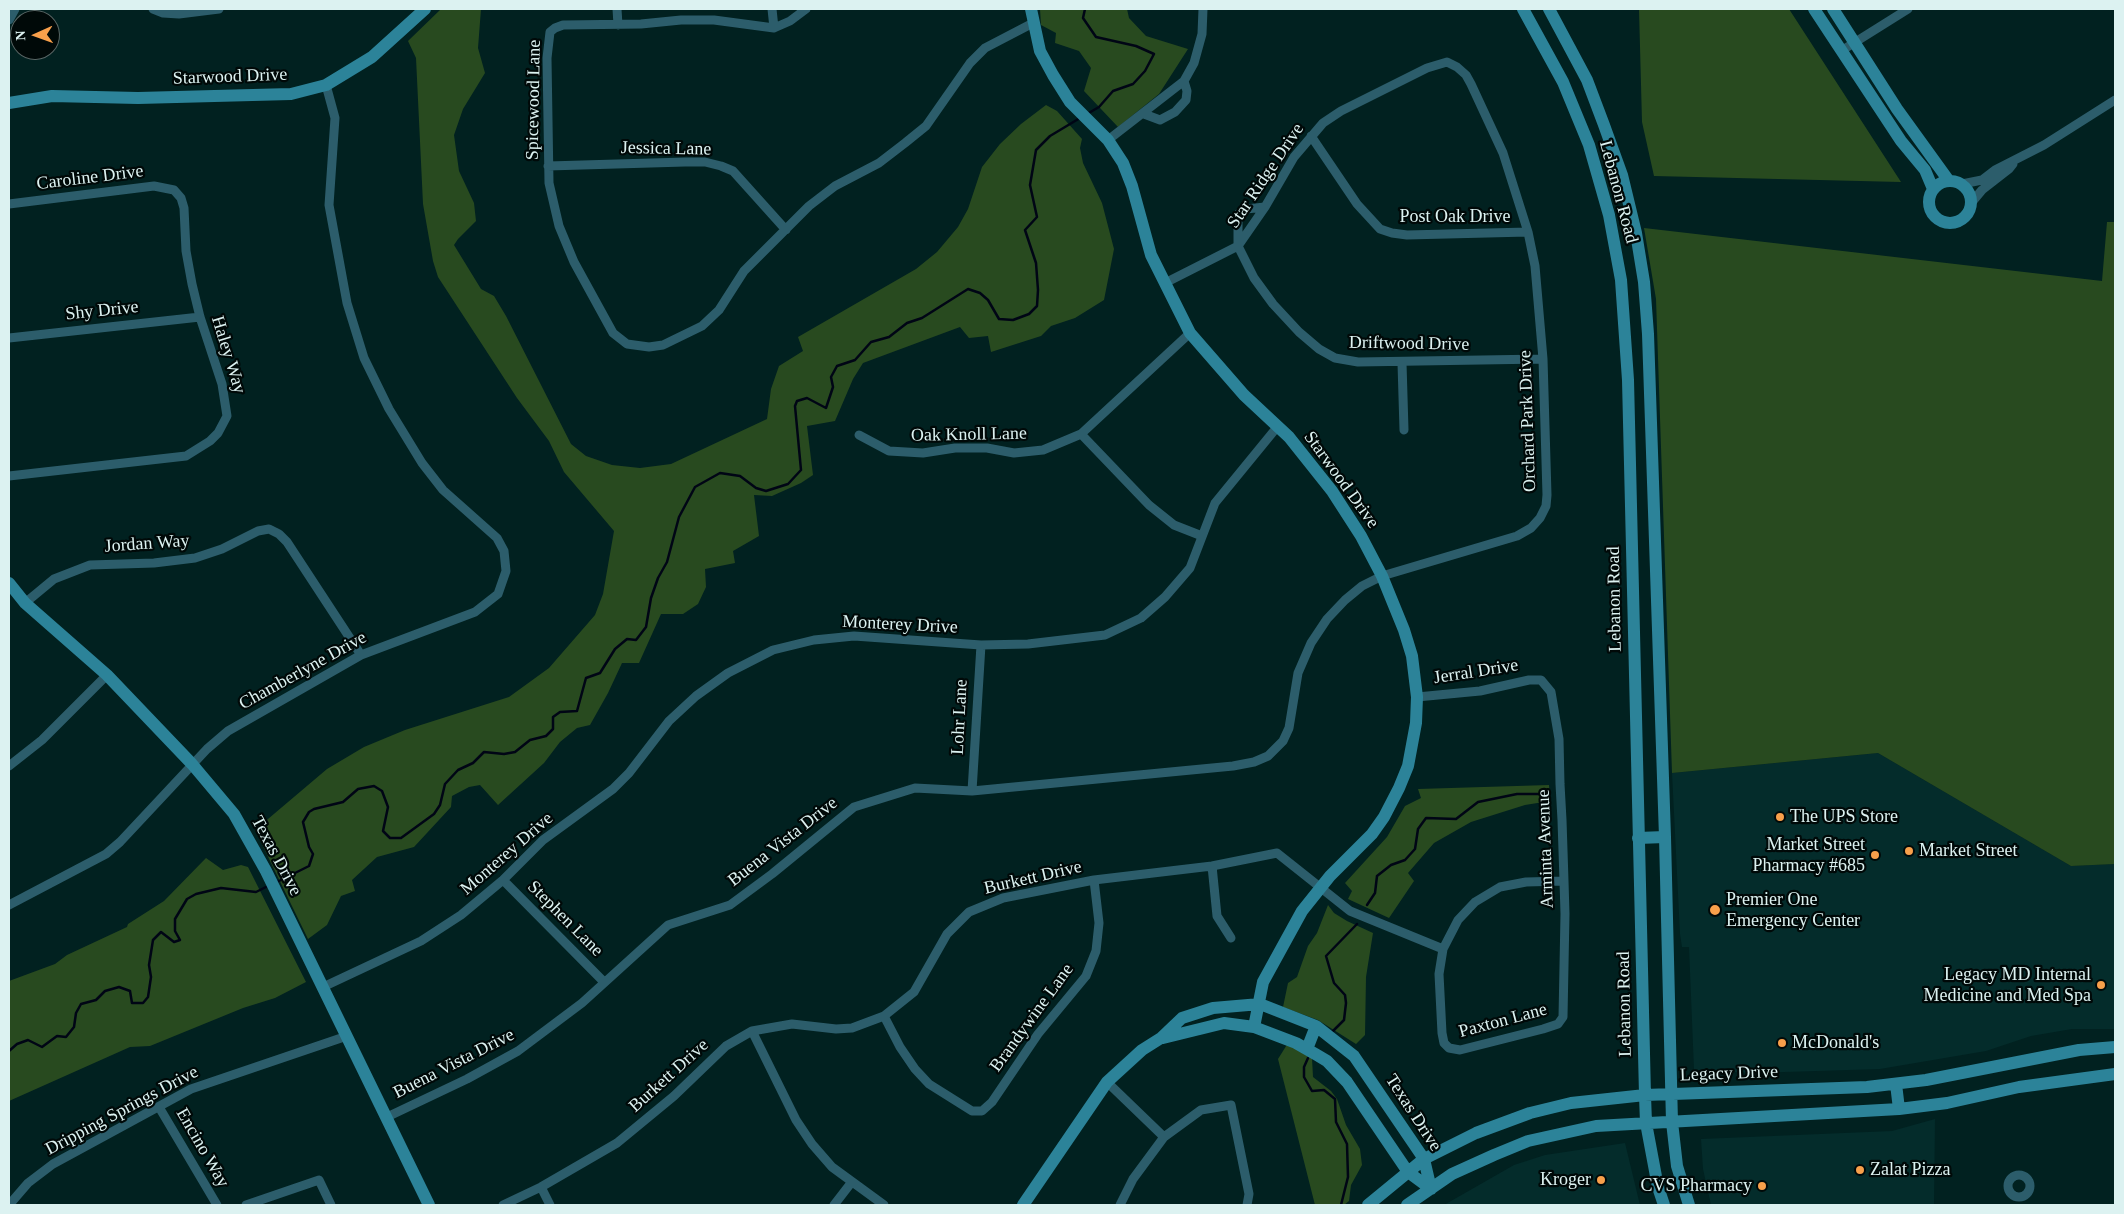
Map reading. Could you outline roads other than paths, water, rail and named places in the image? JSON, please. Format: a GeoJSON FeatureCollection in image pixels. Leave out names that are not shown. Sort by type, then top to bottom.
{"type":"FeatureCollection","features":[{"type":"Feature","properties":{"kind":"main road","name":"Starwood Drive"},"geometry":{"type":"LineString","coordinates":[[9,103],[52,96],[138,98],[291,94],[326,85],[372,57],[425,9]]}},
{"type":"Feature","properties":{"kind":"main road","name":"Starwood Drive"},"geometry":{"type":"LineString","coordinates":[[1031,9],[1040,51],[1070,102],[1108,140],[1126,171],[1151,255],[1190,333],[1244,394],[1278,426],[1308,460],[1337,498],[1361,536],[1382,576],[1410,650],[1417,697],[1416,723],[1411,752],[1402,782],[1389,808],[1359,848],[1320,887],[1293,925],[1263,982],[1254,1027]]}},
{"type":"Feature","properties":{"kind":"main road","name":"Lebanon Road"},"geometry":{"type":"LineString","coordinates":[[1523,9],[1563,82],[1589,145],[1609,215],[1621,280],[1628,380],[1646,1123],[1658,1187],[1664,1205]]}},
{"type":"Feature","properties":{"kind":"main road","name":"Lebanon Road"},"geometry":{"type":"LineString","coordinates":[[1549,9],[1587,80],[1622,175],[1636,233],[1644,282],[1648,343],[1665,837],[1672,1122],[1677,1166],[1688,1205]]}},
{"type":"Feature","properties":{"kind":"main road"},"geometry":{"type":"LineString","coordinates":[[1814,9],[1901,141],[1925,170],[1933,189]]}},
{"type":"Feature","properties":{"kind":"main road"},"geometry":{"type":"LineString","coordinates":[[1833,9],[1897,109],[1949,181]]}},
{"type":"Feature","properties":{"kind":"main road"},"geometry":{"type":"LineString","coordinates":[[1949,181],[1962,184],[1967,189],[1972,202],[1968,215],[1963,220],[1950,224],[1943,223],[1937,219],[1930,208],[1929,202],[1933,189],[1949,181]]}},
{"type":"Feature","properties":{"kind":"main road","name":"Texas Drive"},"geometry":{"type":"LineString","coordinates":[[9,583],[26,603],[107,674],[192,764],[234,814],[266,871],[429,1205]]}},
{"type":"Feature","properties":{"kind":"main road"},"geometry":{"type":"LineString","coordinates":[[1638,838],[1665,837]]}},
{"type":"Feature","properties":{"kind":"main road","name":"Texas Drive"},"geometry":{"type":"LineString","coordinates":[[1023,1205],[1107,1082],[1142,1050],[1161,1038],[1182,1018],[1213,1008],[1260,1004],[1316,1026],[1354,1056],[1424,1160],[1431,1189]]}},
{"type":"Feature","properties":{"kind":"main road","name":"Texas Drive"},"geometry":{"type":"LineString","coordinates":[[1161,1038],[1224,1023],[1254,1027],[1306,1049],[1332,1066],[1346,1082],[1408,1172],[1431,1189]]}},
{"type":"Feature","properties":{"kind":"main road"},"geometry":{"type":"LineString","coordinates":[[1306,1049],[1316,1026]]}},
{"type":"Feature","properties":{"kind":"main road","name":"Legacy Drive"},"geometry":{"type":"LineString","coordinates":[[1368,1205],[1424,1160],[1476,1133],[1530,1113],[1570,1103],[1645,1095],[1867,1087],[1896,1084],[2064,1052],[2115,1047]]}},
{"type":"Feature","properties":{"kind":"main road"},"geometry":{"type":"LineString","coordinates":[[1332,1066],[1339,1055],[1349,1051]]}},
{"type":"Feature","properties":{"kind":"main road"},"geometry":{"type":"LineString","coordinates":[[1407,1205],[1452,1174],[1528,1141],[1596,1126],[1899,1109],[1947,1103],[2019,1087],[2115,1074]]}},
{"type":"Feature","properties":{"kind":"main road"},"geometry":{"type":"LineString","coordinates":[[1896,1084],[1899,1109]]}},
{"type":"Feature","properties":{"kind":"main road"},"geometry":{"type":"LineString","coordinates":[[1369,1116],[1386,1103]]}},
{"type":"Feature","properties":{"kind":"street"},"geometry":{"type":"LineString","coordinates":[[9,20],[15,9]]}},
{"type":"Feature","properties":{"kind":"street"},"geometry":{"type":"LineString","coordinates":[[153,9],[155,11],[180,14],[219,9]]}},
{"type":"Feature","properties":{"kind":"street"},"geometry":{"type":"LineString","coordinates":[[617,9],[618,24]]}},
{"type":"Feature","properties":{"kind":"street"},"geometry":{"type":"LineString","coordinates":[[772,9],[774,28],[790,21],[806,9]]}},
{"type":"Feature","properties":{"kind":"street"},"geometry":{"type":"LineString","coordinates":[[1108,140],[1144,114],[1184,81],[1194,63],[1202,34],[1203,9]]}},
{"type":"Feature","properties":{"kind":"street"},"geometry":{"type":"LineString","coordinates":[[1841,51],[1908,9]]}},
{"type":"Feature","properties":{"kind":"street","name":"Spicewood Lane"},"geometry":{"type":"LineString","coordinates":[[774,28],[714,20],[563,25],[555,28],[550,32],[547,58],[549,183],[560,226],[574,262],[614,333],[627,344],[649,347],[663,345],[702,326],[719,310],[744,271],[786,230]]}},
{"type":"Feature","properties":{"kind":"street"},"geometry":{"type":"LineString","coordinates":[[786,230],[810,206],[835,186],[879,163],[926,126],[970,63],[985,48],[1033,22]]}},
{"type":"Feature","properties":{"kind":"street","name":"Star Ridge Drive"},"geometry":{"type":"LineString","coordinates":[[1165,282],[1238,246],[1265,207],[1294,157],[1323,123],[1341,111],[1427,68],[1447,62]]}},
{"type":"Feature","properties":{"kind":"street","name":"Orchard Park Drive"},"geometry":{"type":"LineString","coordinates":[[1283,741],[1291,722],[1298,673],[1314,638],[1341,603],[1362,586],[1382,576],[1517,536],[1537,522],[1546,506],[1543,359],[1539,295],[1528,232],[1510,173],[1484,110],[1466,75],[1447,62]]}},
{"type":"Feature","properties":{"kind":"street"},"geometry":{"type":"LineString","coordinates":[[1144,114],[1160,120],[1176,112],[1186,100],[1187,91],[1184,81]]}},
{"type":"Feature","properties":{"kind":"street","name":"Chamberlyne Drive"},"geometry":{"type":"LineString","coordinates":[[9,905],[106,854],[120,842],[192,764],[228,731],[361,655],[475,612],[498,594],[506,571],[504,551],[496,538],[443,490],[422,463],[389,409],[364,358],[346,303],[329,205],[335,118],[326,85]]}},
{"type":"Feature","properties":{"kind":"street"},"geometry":{"type":"LineString","coordinates":[[1962,184],[1982,180],[2115,100]]}},
{"type":"Feature","properties":{"kind":"street","name":"Post Oak Drive"},"geometry":{"type":"LineString","coordinates":[[1310,136],[1356,204],[1380,229],[1407,235],[1528,232]]}},
{"type":"Feature","properties":{"kind":"street"},"geometry":{"type":"LineString","coordinates":[[1972,202],[1982,190],[2009,169],[2014,161]]}},
{"type":"Feature","properties":{"kind":"street","name":"Jessica Lane"},"geometry":{"type":"LineString","coordinates":[[548,166],[705,162],[721,166],[733,171],[786,230]]}},
{"type":"Feature","properties":{"kind":"street","name":"Caroline Drive"},"geometry":{"type":"LineString","coordinates":[[9,204],[154,186],[174,190]]}},
{"type":"Feature","properties":{"kind":"street","name":"Haley Way"},"geometry":{"type":"LineString","coordinates":[[9,476],[186,456],[210,441],[225,424],[227,406],[200,317],[186,251],[184,208],[181,198],[174,190]]}},
{"type":"Feature","properties":{"kind":"street"},"geometry":{"type":"LineString","coordinates":[[1238,246],[1238,214],[1246,209],[1265,207]]}},
{"type":"Feature","properties":{"kind":"street","name":"Driftwood Drive"},"geometry":{"type":"LineString","coordinates":[[1238,246],[1254,278],[1272,304],[1299,332],[1319,349],[1343,360],[1402,363],[1543,359]]}},
{"type":"Feature","properties":{"kind":"street","name":"Shy Drive"},"geometry":{"type":"LineString","coordinates":[[9,338],[200,317]]}},
{"type":"Feature","properties":{"kind":"street","name":"Oak Knoll Lane"},"geometry":{"type":"LineString","coordinates":[[859,435],[889,451],[923,453],[955,448],[987,448],[1014,453],[1043,450],[1081,434],[1190,333]]}},
{"type":"Feature","properties":{"kind":"street"},"geometry":{"type":"LineString","coordinates":[[1402,363],[1404,430]]}},
{"type":"Feature","properties":{"kind":"street","name":"Monterey Drive"},"geometry":{"type":"LineString","coordinates":[[323,987],[443,928],[503,880],[543,840],[613,789],[629,773],[670,721],[696,696],[728,673],[773,650],[814,640],[854,636],[980,645],[1028,644],[1105,635],[1141,618],[1165,597],[1190,568],[1215,503],[1278,426]]}},
{"type":"Feature","properties":{"kind":"street"},"geometry":{"type":"LineString","coordinates":[[1081,434],[1149,505],[1174,525],[1202,536]]}},
{"type":"Feature","properties":{"kind":"street","name":"Jordan Way"},"geometry":{"type":"LineString","coordinates":[[26,603],[54,579],[90,565],[154,563],[195,558],[222,549],[258,531],[270,530],[279,534],[287,542],[361,655]]}},
{"type":"Feature","properties":{"kind":"street","name":"Lohr Lane"},"geometry":{"type":"LineString","coordinates":[[972,791],[980,645]]}},
{"type":"Feature","properties":{"kind":"street"},"geometry":{"type":"LineString","coordinates":[[9,766],[42,740],[107,674]]}},
{"type":"Feature","properties":{"kind":"street","name":"Jerral Drive"},"geometry":{"type":"LineString","coordinates":[[1417,697],[1480,691],[1534,679],[1541,680]]}},
{"type":"Feature","properties":{"kind":"street","name":"Arminta Avenue"},"geometry":{"type":"LineString","coordinates":[[1541,680],[1551,692],[1560,738],[1564,881],[1564,999],[1561,1021]]}},
{"type":"Feature","properties":{"kind":"street","name":"Buena Vista Drive"},"geometry":{"type":"LineString","coordinates":[[387,1117],[467,1079],[518,1051],[562,1020],[668,925],[730,905],[854,807],[915,788],[972,791],[1243,765],[1268,756],[1283,741]]}},
{"type":"Feature","properties":{"kind":"street","name":"Burkett Drive"},"geometry":{"type":"LineString","coordinates":[[503,1205],[541,1187],[617,1142],[674,1096],[726,1046],[752,1031],[792,1024],[836,1029],[852,1028],[884,1016],[914,992],[947,934],[969,912],[1003,898],[1094,880],[1212,866],[1277,853],[1358,916],[1443,949]]}},
{"type":"Feature","properties":{"kind":"street"},"geometry":{"type":"LineString","coordinates":[[1212,866],[1217,916],[1231,938]]}},
{"type":"Feature","properties":{"kind":"street","name":"Stephen Lane"},"geometry":{"type":"LineString","coordinates":[[503,880],[604,982]]}},
{"type":"Feature","properties":{"kind":"street","name":"Brandywine Lane"},"geometry":{"type":"LineString","coordinates":[[884,1016],[900,1047],[915,1069],[929,1084],[972,1111],[982,1110],[992,1102],[1038,1034],[1086,976],[1096,951],[1099,923],[1094,880]]}},
{"type":"Feature","properties":{"kind":"street"},"geometry":{"type":"LineString","coordinates":[[1443,949],[1461,916],[1488,893],[1519,883],[1564,881]]}},
{"type":"Feature","properties":{"kind":"street","name":"Paxton Lane"},"geometry":{"type":"LineString","coordinates":[[1443,949],[1439,974],[1442,1033],[1444,1043],[1451,1049],[1464,1049],[1543,1029],[1561,1021]]}},
{"type":"Feature","properties":{"kind":"street"},"geometry":{"type":"LineString","coordinates":[[752,1031],[787,1102],[812,1144],[832,1167],[851,1183],[884,1205]]}},
{"type":"Feature","properties":{"kind":"street","name":"Dripping Springs Drive"},"geometry":{"type":"LineString","coordinates":[[9,1205],[28,1183],[53,1164],[190,1090],[347,1036]]}},
{"type":"Feature","properties":{"kind":"street"},"geometry":{"type":"LineString","coordinates":[[1107,1082],[1164,1136]]}},
{"type":"Feature","properties":{"kind":"street"},"geometry":{"type":"LineString","coordinates":[[1120,1205],[1133,1179],[1164,1136],[1201,1110],[1231,1105],[1249,1194],[1247,1205]]}},
{"type":"Feature","properties":{"kind":"street","name":"Encino Way"},"geometry":{"type":"LineString","coordinates":[[159,1107],[216,1205]]}},
{"type":"Feature","properties":{"kind":"street"},"geometry":{"type":"LineString","coordinates":[[246,1205],[319,1180],[331,1205]]}},
{"type":"Feature","properties":{"kind":"street"},"geometry":{"type":"LineString","coordinates":[[834,1205],[851,1183]]}},
{"type":"Feature","properties":{"kind":"street"},"geometry":{"type":"LineString","coordinates":[[541,1187],[550,1205]]}},
{"type":"Feature","properties":{"kind":"waterway"},"geometry":{"type":"LineString","coordinates":[[1085,9],[1083,18],[1096,37],[1136,46],[1154,54],[1145,71],[1133,84],[1113,91],[1099,107],[1087,114]]}},
{"type":"Feature","properties":{"kind":"waterway"},"geometry":{"type":"LineString","coordinates":[[277,882],[309,866],[313,854],[309,847],[303,822],[309,812],[314,809],[343,802],[358,789],[374,786],[382,791],[388,807],[383,831],[390,838],[401,838],[434,814],[440,805],[445,784],[458,770],[473,763],[484,752],[504,754],[515,752],[530,740],[546,736],[553,729],[553,717],[560,712],[577,711],[586,678],[600,673],[615,649],[627,639],[636,640],[646,627],[651,598],[658,578],[667,562],[679,517],[695,487],[720,473],[740,476],[756,488],[766,491],[788,484],[801,470],[795,406],[797,401],[807,398],[826,408],[833,387],[831,377],[837,366],[855,360],[871,342],[889,337],[907,323],[922,318],[968,289],[980,293],[988,300],[999,319],[1013,320],[1029,314],[1037,306],[1038,290],[1036,263],[1025,230],[1037,217],[1030,185],[1036,150],[1050,136],[1080,118]]}},
{"type":"Feature","properties":{"kind":"waterway"},"geometry":{"type":"LineString","coordinates":[[1367,905],[1375,893],[1377,876],[1391,865],[1405,860],[1415,849],[1418,829],[1426,818],[1456,819],[1478,802],[1517,794],[1544,794]]}},
{"type":"Feature","properties":{"kind":"waterway"},"geometry":{"type":"LineString","coordinates":[[9,1051],[17,1044],[28,1040],[42,1047],[57,1036],[66,1037],[74,1027],[76,1013],[81,1004],[96,1000],[105,991],[119,987],[130,991],[132,1003],[143,1003],[148,997],[151,977],[149,965],[153,940],[161,932],[174,942],[180,940],[175,931],[175,919],[187,899],[196,894],[221,888],[256,892],[270,885]]}},
{"type":"Feature","properties":{"kind":"waterway"},"geometry":{"type":"LineString","coordinates":[[1333,1031],[1344,1020],[1346,1003],[1345,995],[1334,983],[1326,956],[1357,924]]}},
{"type":"Feature","properties":{"kind":"waterway"},"geometry":{"type":"LineString","coordinates":[[1308,1058],[1304,1067],[1304,1077],[1312,1091],[1324,1090],[1335,1099],[1336,1122],[1347,1144],[1348,1177],[1341,1205]]}},
{"type":"Feature","properties":{"kind":"place","name":"The UPS Store"},"geometry":{"type":"Point","coordinates":[1780,817]}},
{"type":"Feature","properties":{"kind":"place","name":"Market Street"},"geometry":{"type":"Point","coordinates":[1909,851]}},
{"type":"Feature","properties":{"kind":"place","name":"Market Street Pharmacy #685"},"geometry":{"type":"Point","coordinates":[1875,855]}},
{"type":"Feature","properties":{"kind":"place","name":"Premier One Emergency Center"},"geometry":{"type":"Point","coordinates":[1715,910]}},
{"type":"Feature","properties":{"kind":"place","name":"Legacy MD Internal Medicine and Med Spa"},"geometry":{"type":"Point","coordinates":[2101,985]}},
{"type":"Feature","properties":{"kind":"place","name":"McDonald's"},"geometry":{"type":"Point","coordinates":[1782,1043]}},
{"type":"Feature","properties":{"kind":"place","name":"Zalat Pizza"},"geometry":{"type":"Point","coordinates":[1860,1170]}},
{"type":"Feature","properties":{"kind":"place","name":"Kroger"},"geometry":{"type":"Point","coordinates":[1601,1180]}},
{"type":"Feature","properties":{"kind":"place","name":"CVS Pharmacy"},"geometry":{"type":"Point","coordinates":[1762,1186]}}]}
